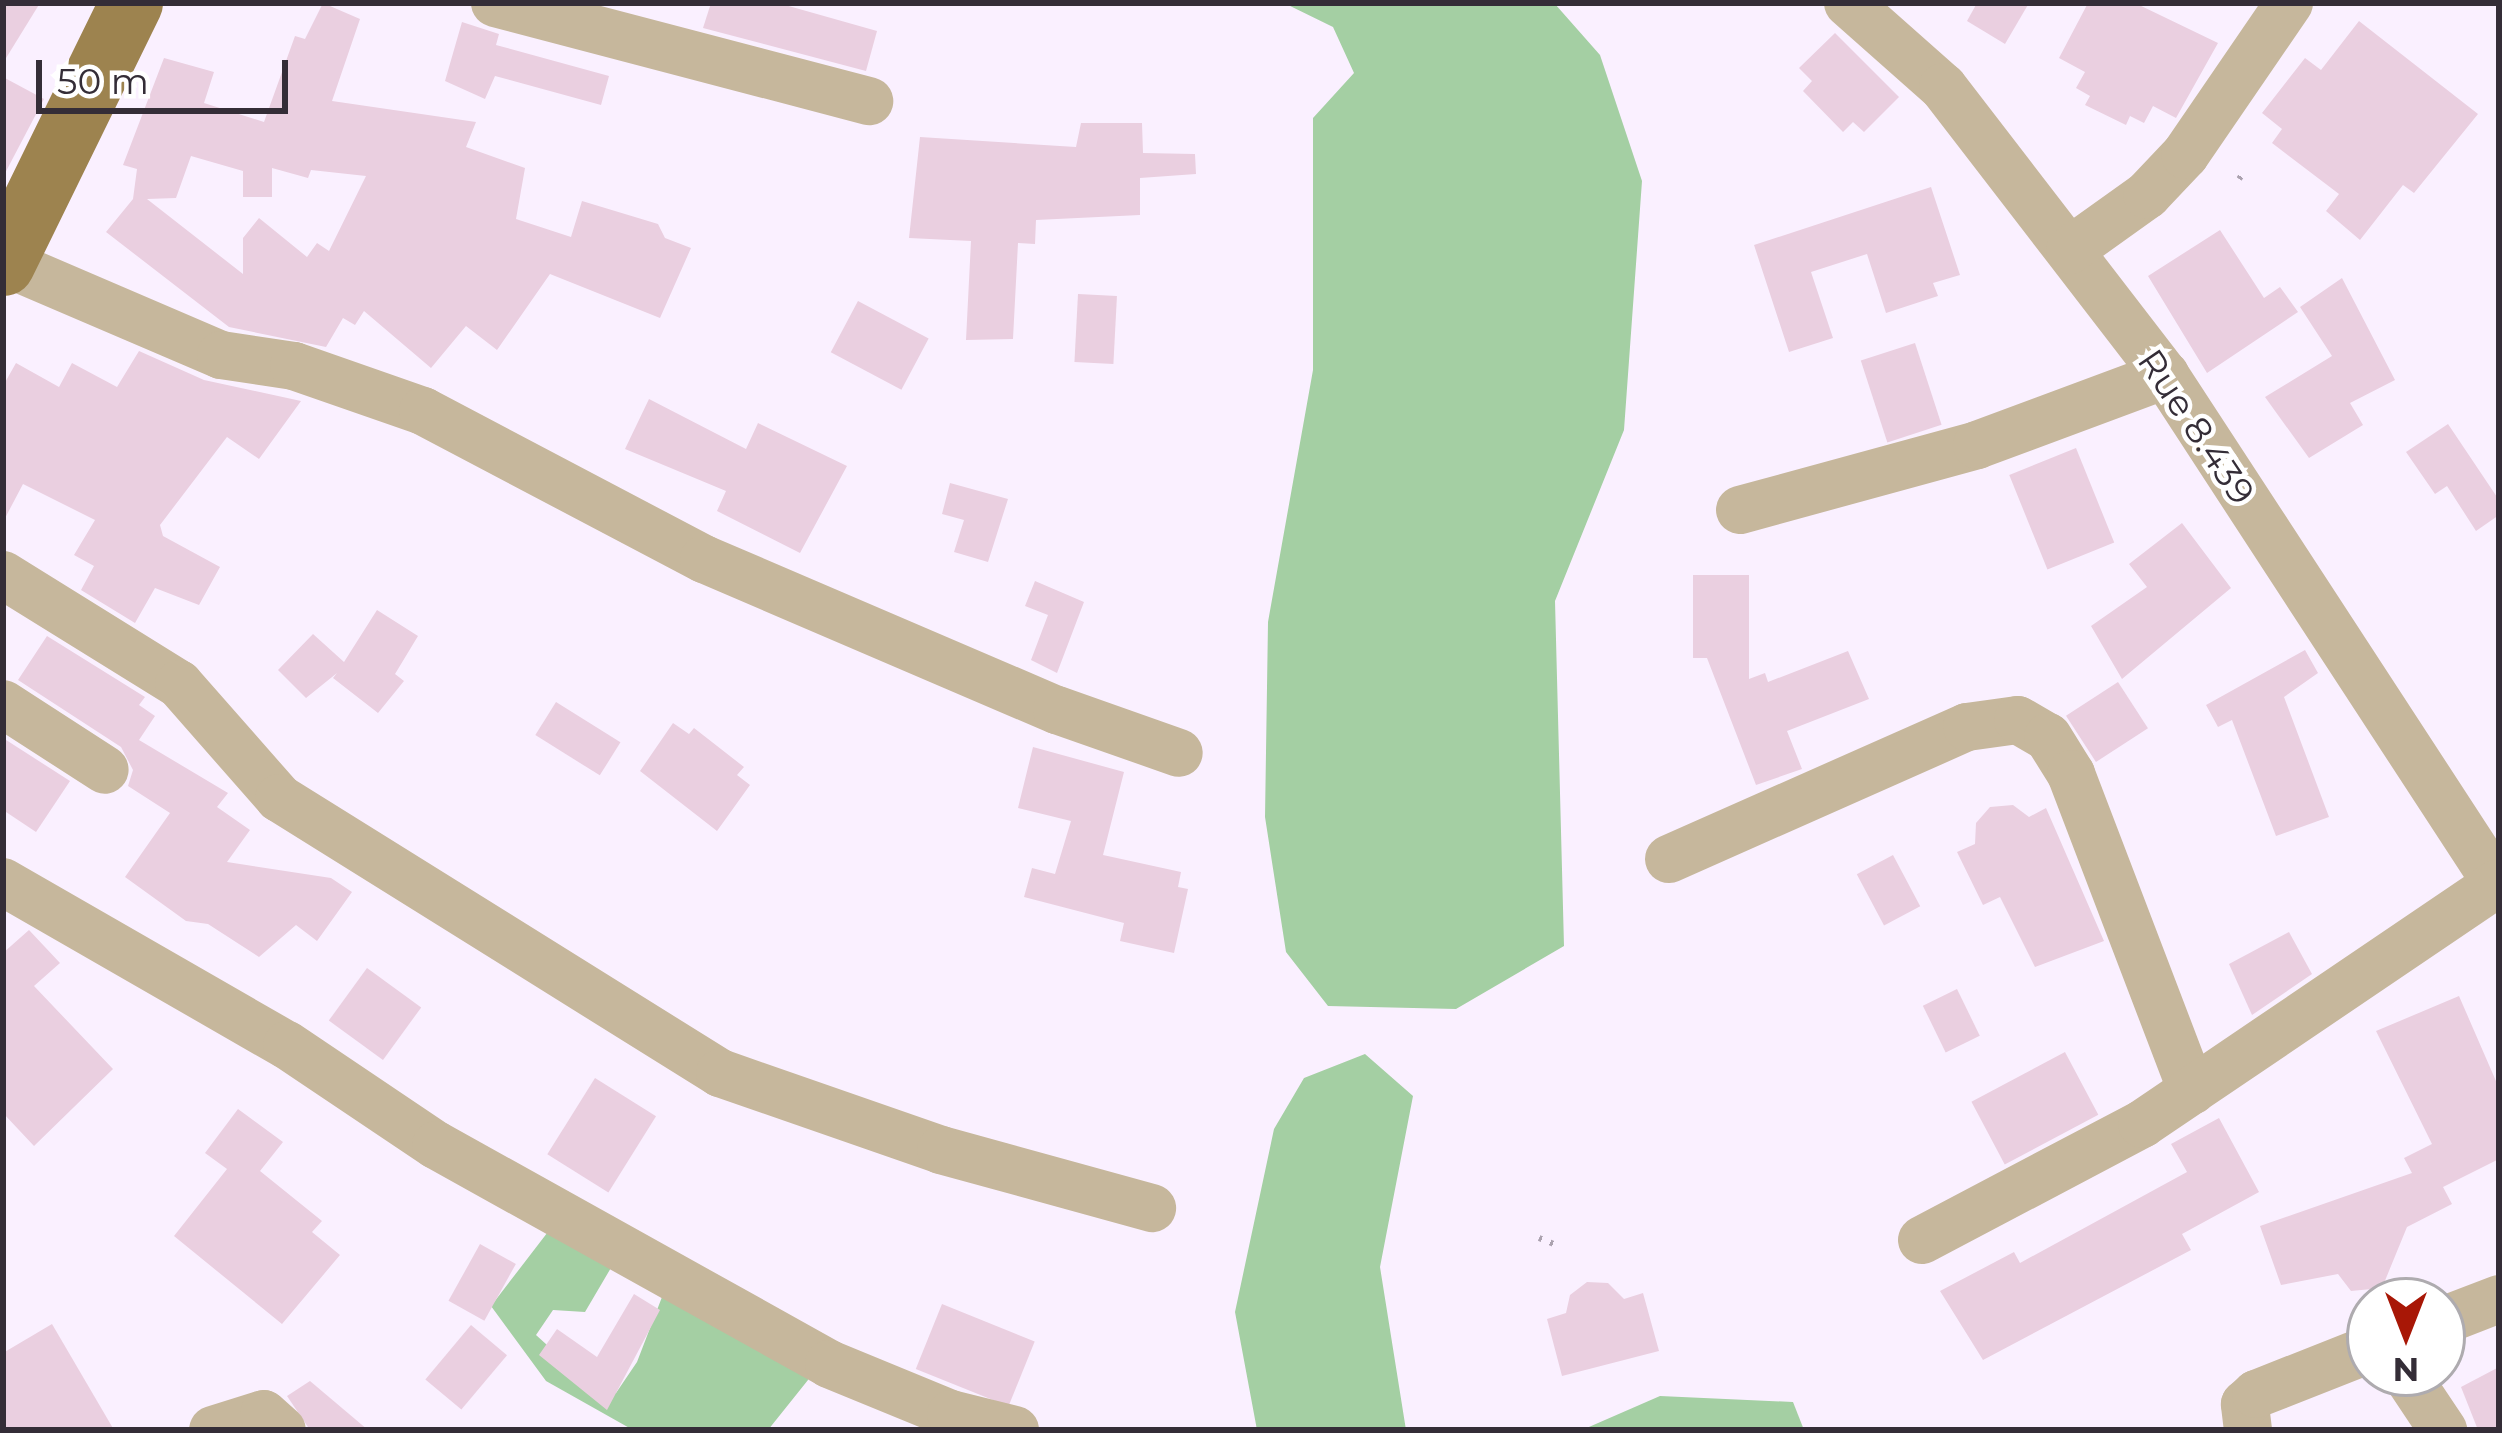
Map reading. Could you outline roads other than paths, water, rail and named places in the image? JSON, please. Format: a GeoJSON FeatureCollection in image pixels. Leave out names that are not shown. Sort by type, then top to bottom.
{"type":"FeatureCollection","features":[{"type":"Feature","properties":{"kind":"main road"},"geometry":{"type":"LineString","coordinates":[[4,263],[130,3]]}},
{"type":"Feature","properties":{"kind":"street"},"geometry":{"type":"LineString","coordinates":[[495,3],[869,101]]}},
{"type":"Feature","properties":{"kind":"street","name":"Rue 8.439"},"geometry":{"type":"LineString","coordinates":[[1848,3],[1943,87],[2165,375],[2486,832],[2498,886]]}},
{"type":"Feature","properties":{"kind":"street"},"geometry":{"type":"LineString","coordinates":[[2069,250],[2146,196],[2185,155],[2289,3]]}},
{"type":"Feature","properties":{"kind":"street"},"geometry":{"type":"LineString","coordinates":[[4,263],[221,355],[294,366],[423,411],[704,559],[1179,754]]}},
{"type":"Feature","properties":{"kind":"street"},"geometry":{"type":"LineString","coordinates":[[1740,510],[1977,446],[2165,375]]}},
{"type":"Feature","properties":{"kind":"street"},"geometry":{"type":"LineString","coordinates":[[3,575],[179,684],[279,798],[720,1073],[941,1150],[1152,1208]]}},
{"type":"Feature","properties":{"kind":"street"},"geometry":{"type":"LineString","coordinates":[[3,704],[105,770]]}},
{"type":"Feature","properties":{"kind":"street"},"geometry":{"type":"LineString","coordinates":[[1670,859],[1783,802],[1966,727],[2018,720],[2048,737],[2071,774],[2192,1091]]}},
{"type":"Feature","properties":{"kind":"street"},"geometry":{"type":"LineString","coordinates":[[3,882],[287,1045],[455,1155],[829,1364],[945,1422],[1015,1430]]}},
{"type":"Feature","properties":{"kind":"street"},"geometry":{"type":"LineString","coordinates":[[1922,1240],[2192,1091],[2498,886]]}},
{"type":"Feature","properties":{"kind":"street"},"geometry":{"type":"LineString","coordinates":[[2466,1312],[2499,1299]]}},
{"type":"Feature","properties":{"kind":"street"},"geometry":{"type":"LineString","coordinates":[[2248,1430],[2245,1405],[2256,1394],[2346,1358]]}},
{"type":"Feature","properties":{"kind":"street"},"geometry":{"type":"LineString","coordinates":[[2421,1397],[2443,1430]]}},
{"type":"Feature","properties":{"kind":"street"},"geometry":{"type":"LineString","coordinates":[[213,1430],[264,1414],[282,1430]]}}]}
